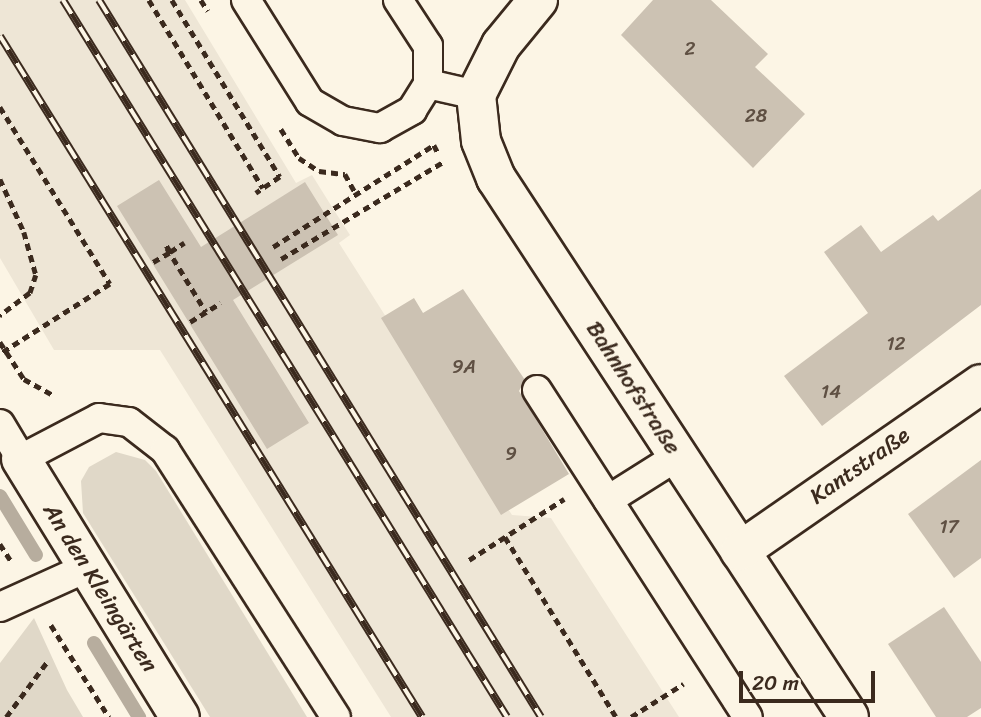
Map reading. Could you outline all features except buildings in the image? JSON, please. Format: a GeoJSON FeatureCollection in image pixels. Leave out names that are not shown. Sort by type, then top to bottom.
{"type":"FeatureCollection","features":[{"type":"Feature","properties":{"kind":"street"},"geometry":{"type":"LineString","coordinates":[[476,95],[501,45],[538,0]]}},
{"type":"Feature","properties":{"kind":"street","name":"Bahnhofstraße"},"geometry":{"type":"LineString","coordinates":[[476,95],[481,141],[496,178],[849,717]]}},
{"type":"Feature","properties":{"kind":"street","name":"Kantstraße"},"geometry":{"type":"LineString","coordinates":[[740,551],[981,383]]}},
{"type":"Feature","properties":{"kind":"street","name":"An den Kleingärten"},"geometry":{"type":"LineString","coordinates":[[21,459],[180,717]]}},
{"type":"Feature","properties":{"kind":"lane"},"geometry":{"type":"LineString","coordinates":[[246,0],[310,102],[343,121],[380,128],[412,110],[428,84],[428,46],[398,0]]}},
{"type":"Feature","properties":{"kind":"lane"},"geometry":{"type":"LineString","coordinates":[[428,84],[476,95]]}},
{"type":"Feature","properties":{"kind":"lane"},"geometry":{"type":"LineString","coordinates":[[537,390],[748,717]]}},
{"type":"Feature","properties":{"kind":"lane"},"geometry":{"type":"LineString","coordinates":[[0,424],[21,459],[68,430],[99,418],[129,422],[165,450],[336,717]]}},
{"type":"Feature","properties":{"kind":"lane"},"geometry":{"type":"LineString","coordinates":[[608,500],[678,456]]}},
{"type":"Feature","properties":{"kind":"lane"},"geometry":{"type":"LineString","coordinates":[[0,607],[88,567]]}},
{"type":"Feature","properties":{"kind":"path"},"geometry":{"type":"LineString","coordinates":[[149,0],[263,188]]}},
{"type":"Feature","properties":{"kind":"path"},"geometry":{"type":"LineString","coordinates":[[172,0],[280,177],[256,193]]}},
{"type":"Feature","properties":{"kind":"path"},"geometry":{"type":"LineString","coordinates":[[0,107],[110,284],[2,352],[0,342]]}},
{"type":"Feature","properties":{"kind":"path"},"geometry":{"type":"LineString","coordinates":[[281,259],[481,141]]}},
{"type":"Feature","properties":{"kind":"path"},"geometry":{"type":"LineString","coordinates":[[273,247],[434,145],[443,162]]}},
{"type":"Feature","properties":{"kind":"path"},"geometry":{"type":"LineString","coordinates":[[0,179],[24,232],[36,275],[30,293],[0,316]]}},
{"type":"Feature","properties":{"kind":"path"},"geometry":{"type":"LineString","coordinates":[[153,262],[167,248],[184,243]]}},
{"type":"Feature","properties":{"kind":"path"},"geometry":{"type":"LineString","coordinates":[[167,248],[206,312]]}},
{"type":"Feature","properties":{"kind":"path"},"geometry":{"type":"LineString","coordinates":[[190,322],[221,303]]}},
{"type":"Feature","properties":{"kind":"path"},"geometry":{"type":"LineString","coordinates":[[505,537],[616,717]]}},
{"type":"Feature","properties":{"kind":"path"},"geometry":{"type":"LineString","coordinates":[[0,544],[109,717]]}},
{"type":"Feature","properties":{"kind":"path"},"geometry":{"type":"LineString","coordinates":[[6,717],[47,662]]}},
{"type":"Feature","properties":{"kind":"path"},"geometry":{"type":"LineString","coordinates":[[631,717],[714,665]]}},
{"type":"Feature","properties":{"kind":"shaded area"},"geometry":{"type":"Polygon","coordinates":[[[0,0],[185,0],[296,183],[312,175],[350,235],[339,243],[512,515],[551,518],[679,717],[391,717],[160,350],[54,350],[0,258],[0,0]]]}},
{"type":"Feature","properties":{"kind":"shaded area"},"geometry":{"type":"Polygon","coordinates":[[[116,452],[145,460],[156,471],[307,717],[210,717],[83,513],[81,481],[89,467],[116,452]]]}},
{"type":"Feature","properties":{"kind":"shaded area"},"geometry":{"type":"Polygon","coordinates":[[[34,618],[67,690],[83,717],[0,717],[0,663],[34,618]]]}},
{"type":"Feature","properties":{"kind":"waterway"},"geometry":{"type":"LineString","coordinates":[[0,496],[36,555]]}},
{"type":"Feature","properties":{"kind":"waterway"},"geometry":{"type":"LineString","coordinates":[[94,643],[139,717]]}},
{"type":"Feature","properties":{"kind":"railway"},"geometry":{"type":"LineString","coordinates":[[63,0],[507,717]]}},
{"type":"Feature","properties":{"kind":"railway"},"geometry":{"type":"LineString","coordinates":[[99,0],[541,717]]}},
{"type":"Feature","properties":{"kind":"railway"},"geometry":{"type":"LineString","coordinates":[[0,36],[422,717]]}}]}
